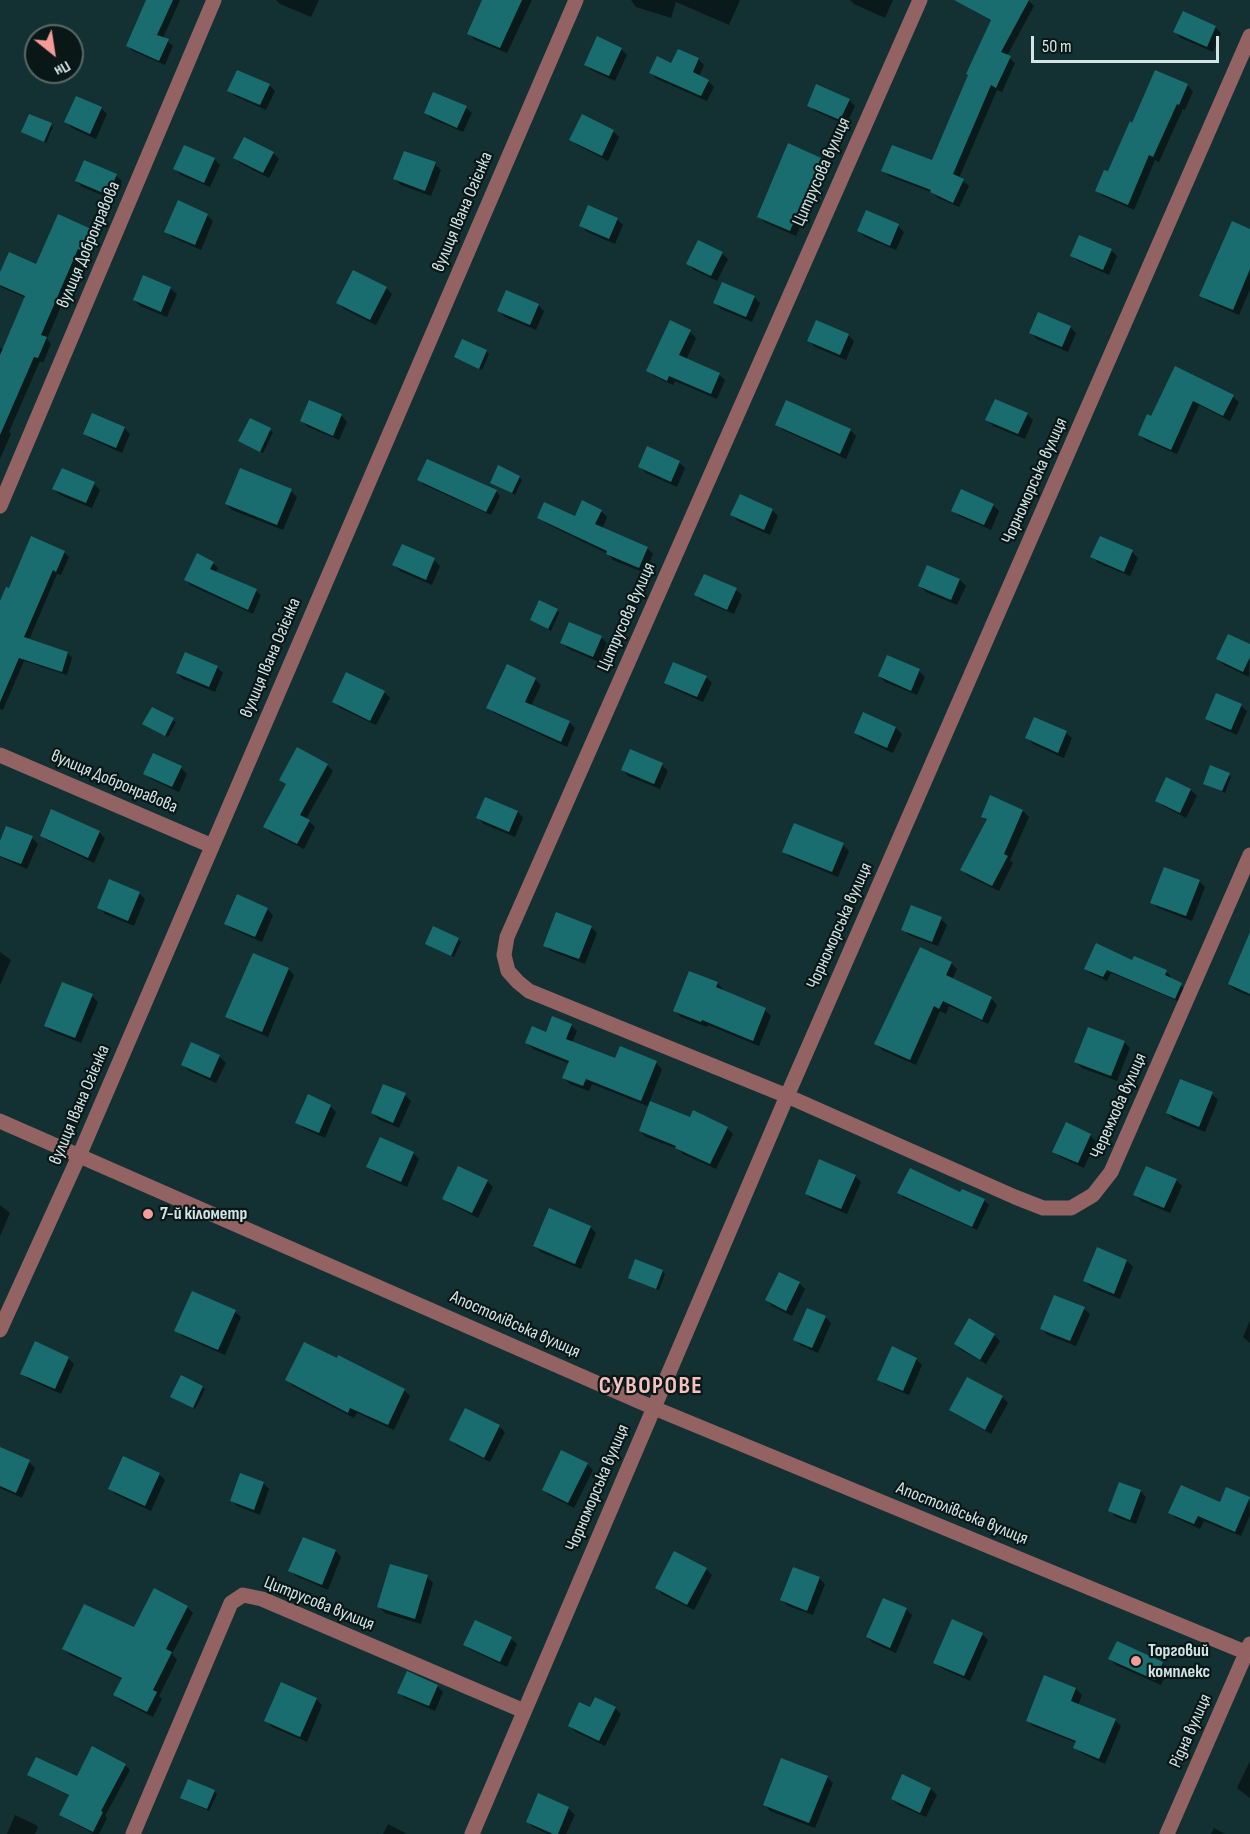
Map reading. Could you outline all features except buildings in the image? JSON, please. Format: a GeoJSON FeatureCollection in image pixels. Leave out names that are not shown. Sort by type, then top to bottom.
{"type":"FeatureCollection","features":[{"type":"Feature","properties":{"kind":"street","name":"вулиця Добронравова"},"geometry":{"type":"LineString","coordinates":[[0,506],[214,0]]}},
{"type":"Feature","properties":{"kind":"street","name":"вулиця Івана Огієнка"},"geometry":{"type":"LineString","coordinates":[[0,1330],[79,1156],[576,0]]}},
{"type":"Feature","properties":{"kind":"street","name":"Цитрусова вулиця"},"geometry":{"type":"LineString","coordinates":[[787,1096],[529,991],[508,971],[504,955],[507,937],[920,0]]}},
{"type":"Feature","properties":{"kind":"street","name":"Чорноморська вулиця"},"geometry":{"type":"LineString","coordinates":[[472,1834],[787,1096],[1250,36]]}},
{"type":"Feature","properties":{"kind":"street","name":"вулиця Добронравова"},"geometry":{"type":"LineString","coordinates":[[0,754],[212,846]]}},
{"type":"Feature","properties":{"kind":"street","name":"Черемхова вулиця"},"geometry":{"type":"LineString","coordinates":[[787,1096],[1015,1197],[1043,1208],[1071,1208],[1092,1195],[1111,1172],[1250,855]]}},
{"type":"Feature","properties":{"kind":"street","name":"Апостолівська вулиця"},"geometry":{"type":"LineString","coordinates":[[0,1121],[654,1408],[1249,1650]]}},
{"type":"Feature","properties":{"kind":"street","name":"Цитрусова вулиця"},"geometry":{"type":"LineString","coordinates":[[133,1834],[231,1603],[243,1595],[262,1599],[524,1711]]}},
{"type":"Feature","properties":{"kind":"street","name":"Рідна вулиця"},"geometry":{"type":"LineString","coordinates":[[1167,1834],[1249,1650]]}},
{"type":"Feature","properties":{"kind":"place","name":"7-й кілометр"},"geometry":{"type":"Point","coordinates":[148,1214]}},
{"type":"Feature","properties":{"kind":"place","name":"Торговий комплекс"},"geometry":{"type":"Point","coordinates":[1136,1661]}},
{"type":"Feature","properties":{"kind":"district","name":"СУВОРОВЕ"},"geometry":{"type":"Point","coordinates":[651,1387]}}]}
